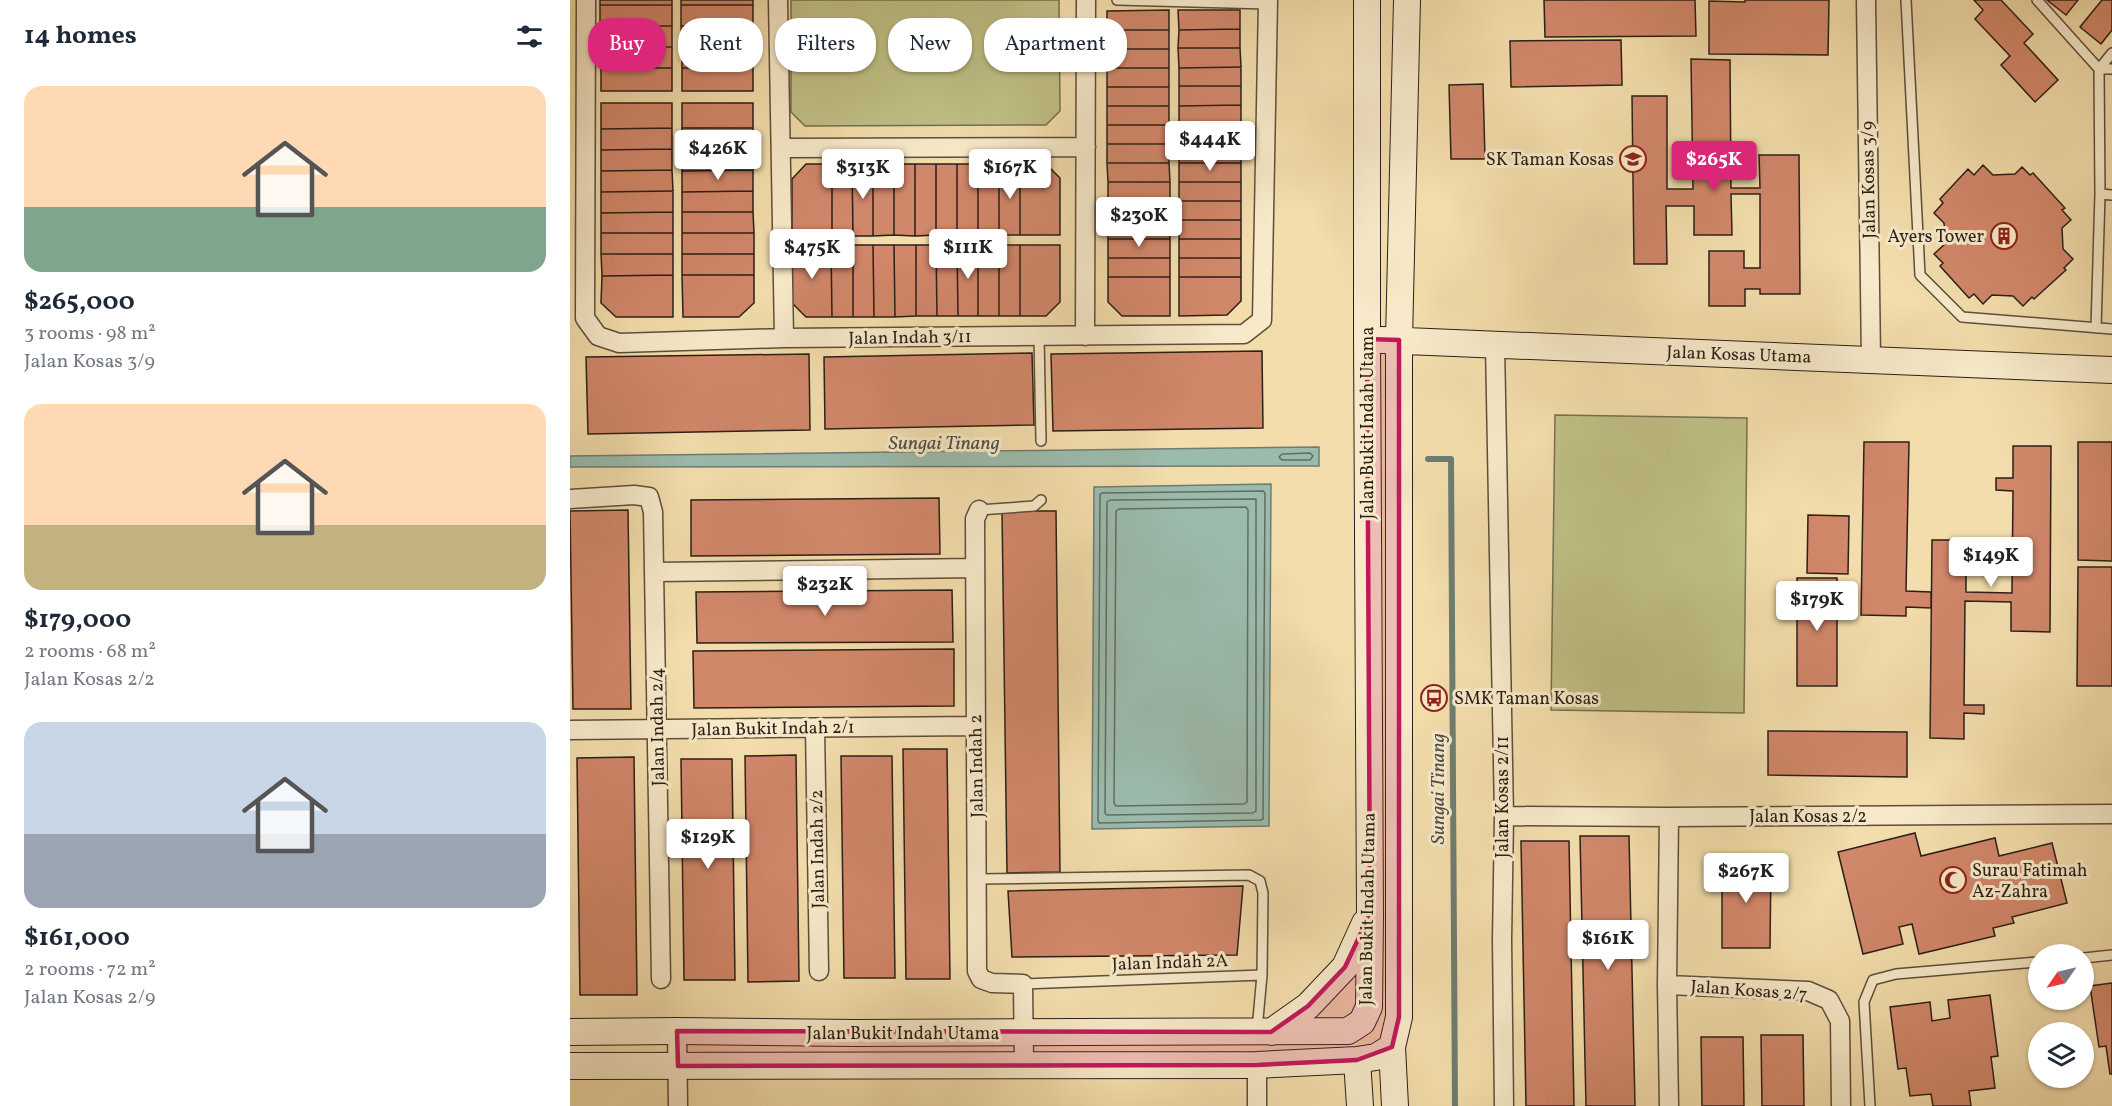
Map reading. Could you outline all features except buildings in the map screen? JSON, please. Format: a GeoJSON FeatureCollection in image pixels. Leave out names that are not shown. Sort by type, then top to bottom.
{"type":"FeatureCollection","features":[{"type":"Feature","properties":{"kind":"street","name":"Jalan Indah 3/11"},"geometry":{"type":"LineString","coordinates":[[586,0],[585,318],[598,336],[619,343],[784,338],[1244,334],[1262,320],[1268,2]]}},
{"type":"Feature","properties":{"kind":"street"},"geometry":{"type":"LineString","coordinates":[[778,0],[784,338]]}},
{"type":"Feature","properties":{"kind":"street"},"geometry":{"type":"LineString","coordinates":[[1085,336],[1086,0]]}},
{"type":"Feature","properties":{"kind":"street","name":"Jalan Bukit Indah Utama"},"geometry":{"type":"LineString","coordinates":[[570,1032],[677,1030],[1024,1033],[1348,1031],[1362,1022],[1368,1007],[1370,914],[1366,339],[1367,0]]}},
{"type":"Feature","properties":{"kind":"street","name":"Jalan Bukit Indah Utama"},"geometry":{"type":"LineString","coordinates":[[1395,1106],[1392,1047],[1399,1017],[1400,340],[1407,0]]}},
{"type":"Feature","properties":{"kind":"street","name":"Jalan Kosas 3/9"},"geometry":{"type":"LineString","coordinates":[[1866,0],[1871,360]]}},
{"type":"Feature","properties":{"kind":"street"},"geometry":{"type":"LineString","coordinates":[[781,148],[1086,147]]}},
{"type":"Feature","properties":{"kind":"street","name":"Jalan Kosas Utama"},"geometry":{"type":"LineString","coordinates":[[1366,339],[2101,369]]}},
{"type":"Feature","properties":{"kind":"street","name":"Jalan Kosas 2/11"},"geometry":{"type":"LineString","coordinates":[[1496,344],[1504,816],[1502,953],[1504,1106]]}},
{"type":"Feature","properties":{"kind":"street"},"geometry":{"type":"LineString","coordinates":[[2101,369],[2112,383]]}},
{"type":"Feature","properties":{"kind":"street","name":"Jalan Indah 2/4"},"geometry":{"type":"LineString","coordinates":[[570,499],[634,495],[649,497],[653,512],[661,979]]}},
{"type":"Feature","properties":{"kind":"street","name":"Jalan Indah 2"},"geometry":{"type":"LineString","coordinates":[[979,510],[975,519],[977,971],[981,979],[992,983],[1023,984]]}},
{"type":"Feature","properties":{"kind":"street"},"geometry":{"type":"LineString","coordinates":[[654,572],[975,568]]}},
{"type":"Feature","properties":{"kind":"street","name":"Jalan Bukit Indah 2/1"},"geometry":{"type":"LineString","coordinates":[[570,730],[976,726]]}},
{"type":"Feature","properties":{"kind":"street","name":"Jalan Indah 2/2"},"geometry":{"type":"LineString","coordinates":[[815,728],[819,971]]}},
{"type":"Feature","properties":{"kind":"street","name":"Jalan Kosas 2/2"},"geometry":{"type":"LineString","coordinates":[[1504,816],[2112,814]]}},
{"type":"Feature","properties":{"kind":"street"},"geometry":{"type":"LineString","coordinates":[[1669,817],[1667,984],[1669,1106]]}},
{"type":"Feature","properties":{"kind":"street"},"geometry":{"type":"LineString","coordinates":[[1264,1032],[1308,1006],[1345,967],[1370,914]]}},
{"type":"Feature","properties":{"kind":"street"},"geometry":{"type":"LineString","coordinates":[[1023,984],[1024,1064]]}},
{"type":"Feature","properties":{"kind":"street","name":"Jalan Kosas 2/7"},"geometry":{"type":"LineString","coordinates":[[1667,984],[1808,991],[1829,1000],[1839,1021],[1841,1106]]}},
{"type":"Feature","properties":{"kind":"street"},"geometry":{"type":"LineString","coordinates":[[677,1030],[678,1106]]}},
{"type":"Feature","properties":{"kind":"street","name":"Jalan Bukit Indah Utama"},"geometry":{"type":"LineString","coordinates":[[570,1065],[1257,1065],[1357,1060],[1376,1057],[1392,1047]]}},
{"type":"Feature","properties":{"kind":"street"},"geometry":{"type":"LineString","coordinates":[[1357,1060],[1360,1106]]}},
{"type":"Feature","properties":{"kind":"street"},"geometry":{"type":"LineString","coordinates":[[1257,1065],[1257,1106]]}},
{"type":"Feature","properties":{"kind":"lane"},"geometry":{"type":"LineString","coordinates":[[1117,0],[1268,2]]}},
{"type":"Feature","properties":{"kind":"lane"},"geometry":{"type":"LineString","coordinates":[[1906,0],[1920,275],[1962,317],[2112,329]]}},
{"type":"Feature","properties":{"kind":"lane"},"geometry":{"type":"LineString","coordinates":[[2037,0],[2099,69],[2112,69]]}},
{"type":"Feature","properties":{"kind":"lane"},"geometry":{"type":"LineString","coordinates":[[2096,328],[2100,194],[2099,69],[2112,52]]}},
{"type":"Feature","properties":{"kind":"lane"},"geometry":{"type":"LineString","coordinates":[[2100,194],[2112,195]]}},
{"type":"Feature","properties":{"kind":"lane"},"geometry":{"type":"LineString","coordinates":[[1039,336],[1041,441]]}},
{"type":"Feature","properties":{"kind":"lane"},"geometry":{"type":"LineString","coordinates":[[979,510],[1034,506],[1041,500]]}},
{"type":"Feature","properties":{"kind":"lane"},"geometry":{"type":"LineString","coordinates":[[978,879],[1249,875],[1260,881],[1263,893],[1264,1032]]}},
{"type":"Feature","properties":{"kind":"lane"},"geometry":{"type":"LineString","coordinates":[[2094,957],[2112,955]]}},
{"type":"Feature","properties":{"kind":"lane"},"geometry":{"type":"LineString","coordinates":[[1870,1106],[1864,1002],[1873,980],[1896,974],[2028,963]]}},
{"type":"Feature","properties":{"kind":"lane","name":"Jalan Indah 2A"},"geometry":{"type":"LineString","coordinates":[[1023,984],[1262,975]]}},
{"type":"Feature","properties":{"kind":"highlighted area"},"geometry":{"type":"Polygon","coordinates":[[[1367,339],[1399,340],[1399,1017],[1392,1047],[1357,1060],[1257,1065],[678,1066],[677,1031],[1271,1032],[1308,1006],[1345,967],[1370,914],[1367,339]]]}},
{"type":"Feature","properties":{"kind":"green space"},"geometry":{"type":"Polygon","coordinates":[[[791,0],[1059,0],[1059,18],[984,18],[984,72],[1060,72],[1060,111],[1046,125],[805,126],[791,112],[791,72],[876,72],[876,18],[791,18],[791,0]]]}},
{"type":"Feature","properties":{"kind":"green space"},"geometry":{"type":"Polygon","coordinates":[[[1555,415],[1747,418],[1744,713],[1551,710],[1555,415]]]}},
{"type":"Feature","properties":{"kind":"water"},"geometry":{"type":"Polygon","coordinates":[[[1319,447],[1319,466],[570,467],[570,456],[1319,447]]]}},
{"type":"Feature","properties":{"kind":"water"},"geometry":{"type":"Polygon","coordinates":[[[1271,484],[1269,826],[1092,829],[1094,487],[1271,484]]]}},
{"type":"Feature","properties":{"kind":"waterway","name":"Sungai Tinang"},"geometry":{"type":"LineString","coordinates":[[1428,459],[1451,459],[1455,1106]]}},
{"type":"Feature","properties":{"kind":"place","name":"SK Taman Kosas"},"geometry":{"type":"Point","coordinates":[1633,159]}},
{"type":"Feature","properties":{"kind":"place","name":"Ayers Tower"},"geometry":{"type":"Point","coordinates":[2004,236]}},
{"type":"Feature","properties":{"kind":"place","name":"SMK Taman Kosas"},"geometry":{"type":"Point","coordinates":[1434,698]}},
{"type":"Feature","properties":{"kind":"place","name":"Surau Fatimah Az-Zahra"},"geometry":{"type":"Point","coordinates":[1953,880]}}]}
